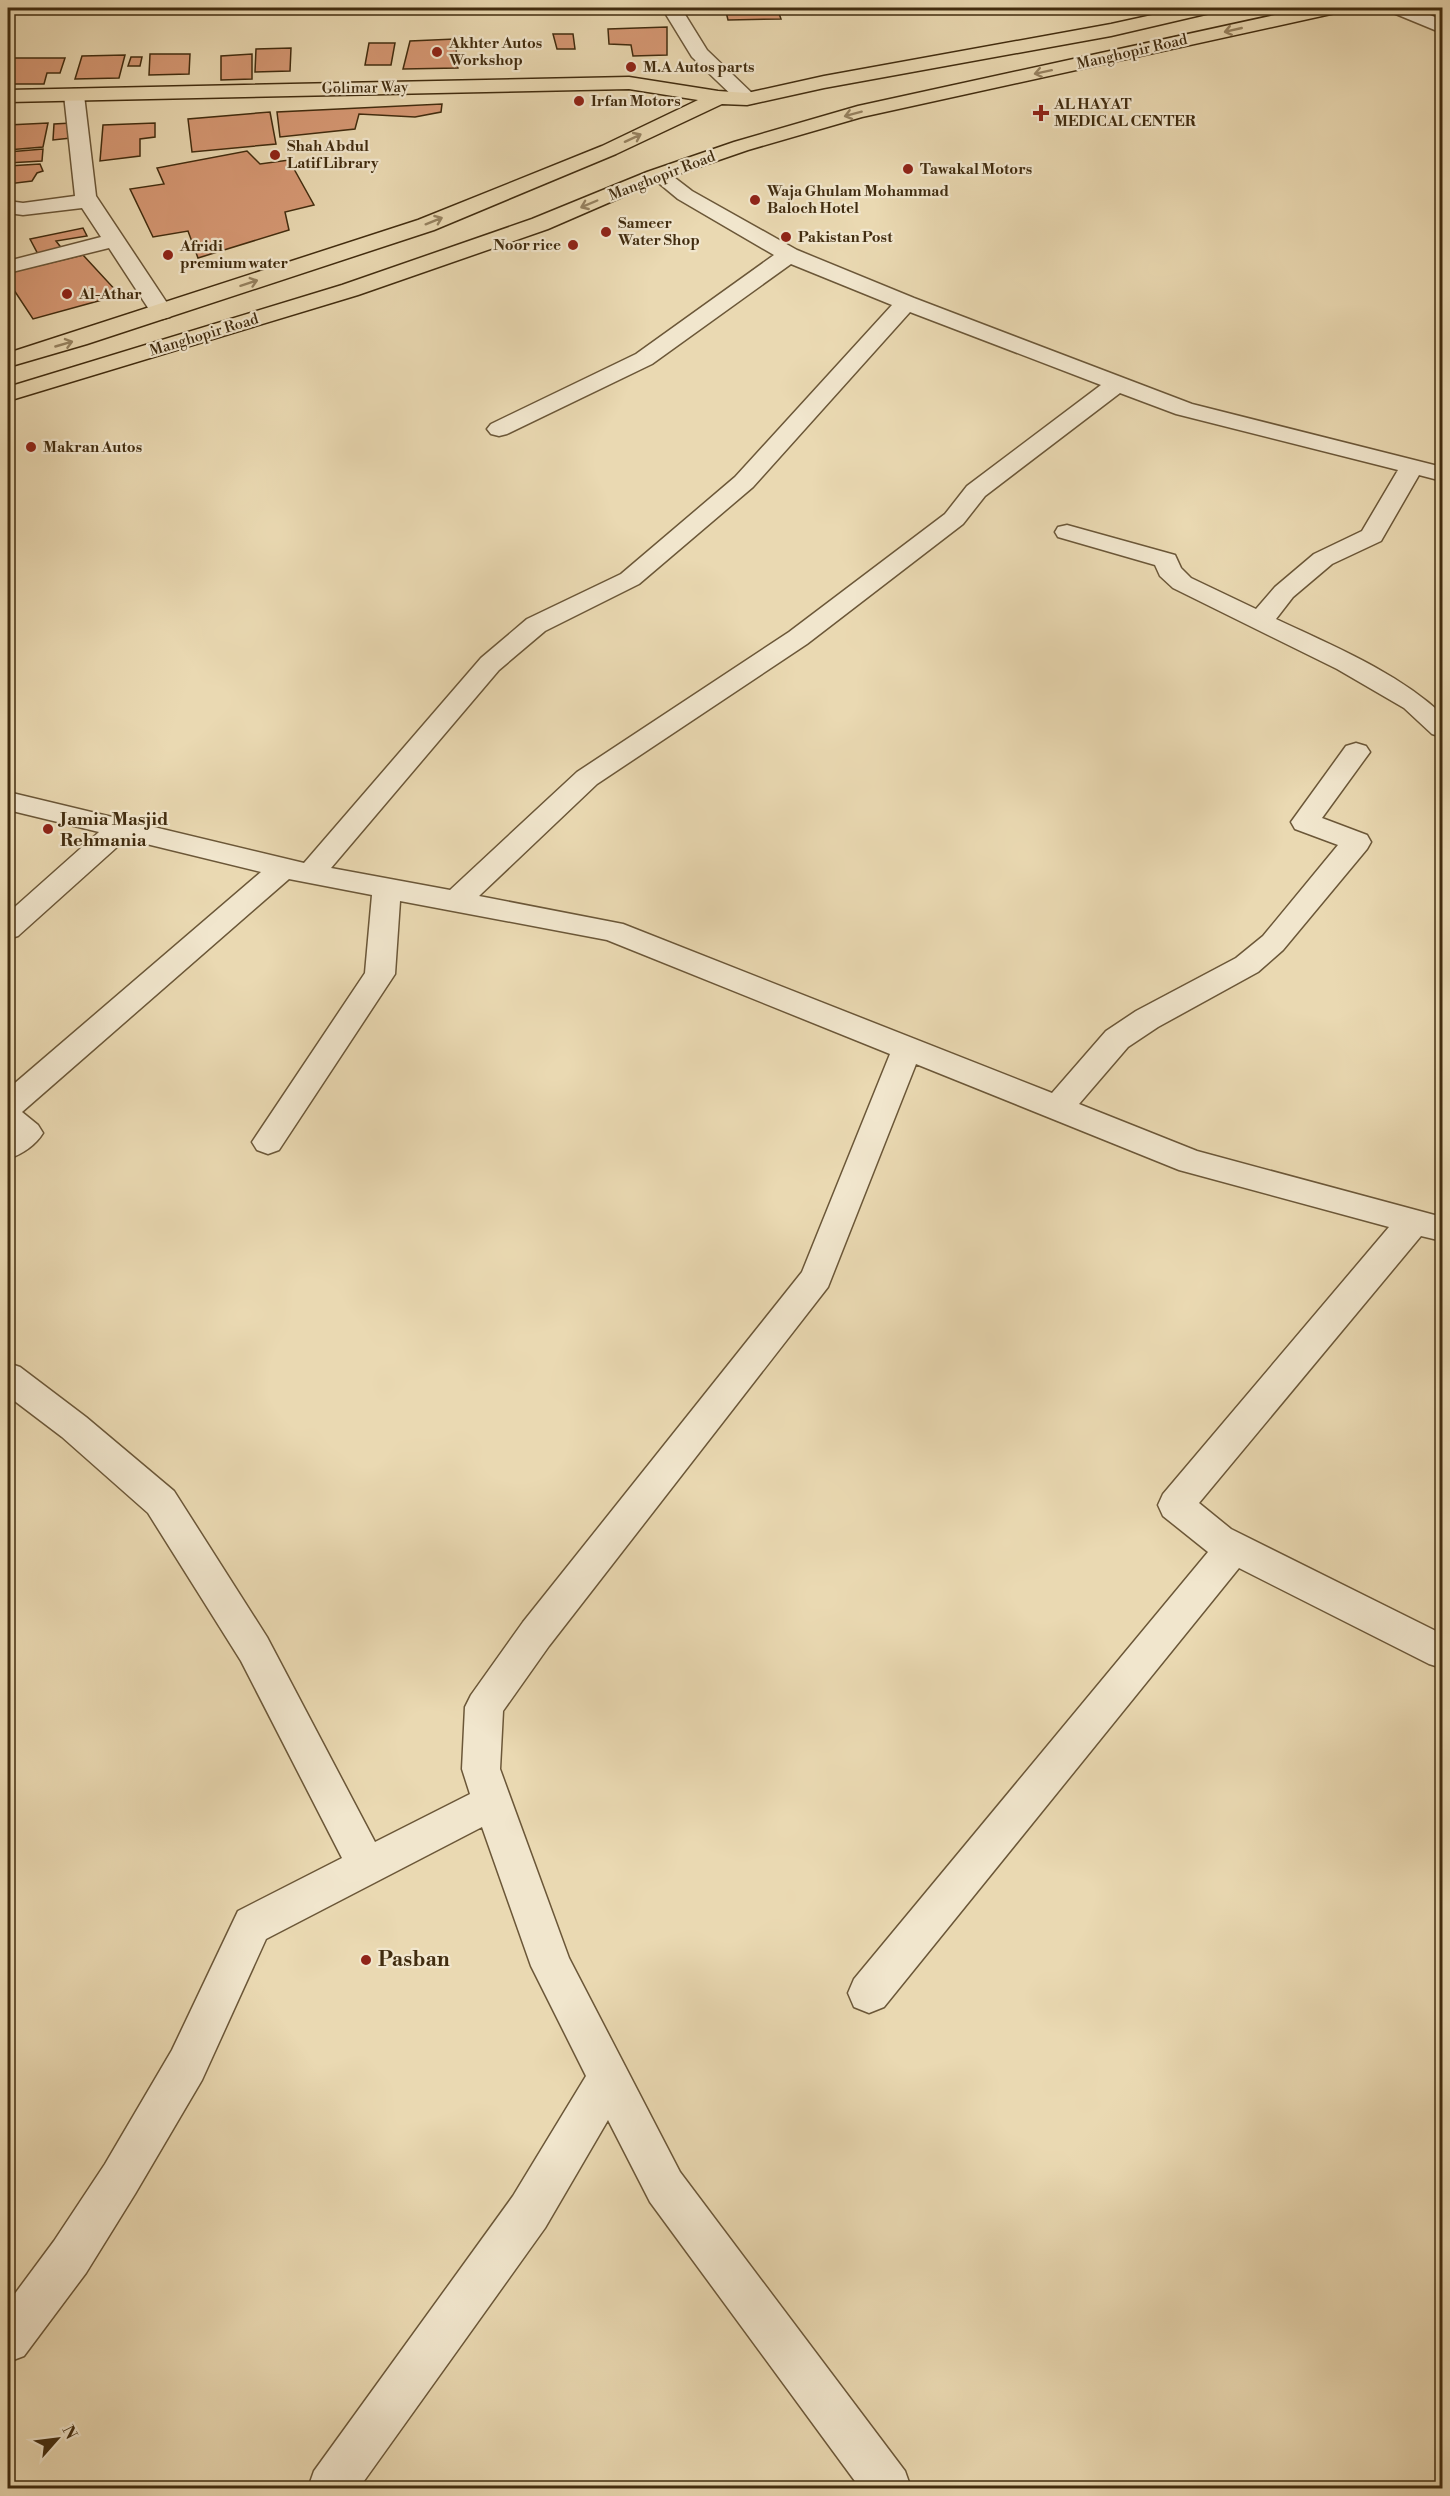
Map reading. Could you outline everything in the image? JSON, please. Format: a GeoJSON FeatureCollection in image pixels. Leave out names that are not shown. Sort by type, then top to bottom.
{"type":"FeatureCollection","features":[{"type":"Feature","properties":{"kind":"main road","name":"Manghopir Road"},"geometry":{"type":"LineString","coordinates":[[8,360],[426,225],[609,150],[722,96],[748,113],[824,82],[1111,30],[1207,8]]}},
{"type":"Feature","properties":{"kind":"main road","name":"Manghopir Road"},"geometry":{"type":"LineString","coordinates":[[8,394],[350,290],[540,224],[660,175],[858,112],[1331,8]]}},
{"type":"Feature","properties":{"kind":"main road","name":"Golimar Way"},"geometry":{"type":"LineString","coordinates":[[8,96],[629,82],[722,96]]}},
{"type":"Feature","properties":{"kind":"main road"},"geometry":{"type":"LineString","coordinates":[[748,113],[774,137]]}},
{"type":"Feature","properties":{"kind":"street"},"geometry":{"type":"LineString","coordinates":[[672,8],[699,53],[748,113]]}},
{"type":"Feature","properties":{"kind":"street"},"geometry":{"type":"LineString","coordinates":[[1398,8],[1443,27]]}},
{"type":"Feature","properties":{"kind":"street"},"geometry":{"type":"LineString","coordinates":[[74,95],[85,196],[162,312]]}},
{"type":"Feature","properties":{"kind":"street"},"geometry":{"type":"LineString","coordinates":[[660,175],[685,195],[789,255],[906,303],[1184,410],[1443,474]]}},
{"type":"Feature","properties":{"kind":"street"},"geometry":{"type":"LineString","coordinates":[[8,207],[23,209],[89,201]]}},
{"type":"Feature","properties":{"kind":"street"},"geometry":{"type":"LineString","coordinates":[[8,267],[114,240]]}},
{"type":"Feature","properties":{"kind":"street"},"geometry":{"type":"LineString","coordinates":[[499,429],[644,359],[789,255]]}},
{"type":"Feature","properties":{"kind":"street"},"geometry":{"type":"LineString","coordinates":[[8,1106],[297,871],[490,664],[536,625],[630,579],[744,482],[906,303]]}},
{"type":"Feature","properties":{"kind":"street"},"geometry":{"type":"LineString","coordinates":[[456,901],[587,778],[798,638],[954,519],[976,491],[1117,384]]}},
{"type":"Feature","properties":{"kind":"street"},"geometry":{"type":"LineString","coordinates":[[1260,621],[1284,592],[1323,559],[1372,536],[1412,466]]}},
{"type":"Feature","properties":{"kind":"street"},"geometry":{"type":"LineString","coordinates":[[1066,532],[1166,560],[1169,572],[1182,583],[1346,663],[1404,696],[1443,728]]}},
{"type":"Feature","properties":{"kind":"street"},"geometry":{"type":"LineString","coordinates":[[1057,1108],[1117,1039],[1147,1019],[1247,965],[1273,943],[1358,842],[1305,822],[1356,752]]}},
{"type":"Feature","properties":{"kind":"street"},"geometry":{"type":"LineString","coordinates":[[8,801],[297,871],[613,931],[1190,1161],[1428,1226],[1176,1505],[1218,1540],[1443,1652]]}},
{"type":"Feature","properties":{"kind":"street"},"geometry":{"type":"LineString","coordinates":[[8,929],[120,829]]}},
{"type":"Feature","properties":{"kind":"street"},"geometry":{"type":"LineString","coordinates":[[268,1142],[380,974],[387,888]]}},
{"type":"Feature","properties":{"kind":"street"},"geometry":{"type":"LineString","coordinates":[[888,2488],[665,2187],[552,1966],[481,1769],[484,1707],[536,1634],[816,1278],[907,1049]]}},
{"type":"Feature","properties":{"kind":"street"},"geometry":{"type":"LineString","coordinates":[[8,1118],[27,1133],[8,1147]]}},
{"type":"Feature","properties":{"kind":"street"},"geometry":{"type":"LineString","coordinates":[[8,1377],[74,1427],[161,1502],[254,1649],[367,1866]]}},
{"type":"Feature","properties":{"kind":"street"},"geometry":{"type":"LineString","coordinates":[[869,1993],[1234,1547]]}},
{"type":"Feature","properties":{"kind":"street"},"geometry":{"type":"LineString","coordinates":[[8,2340],[70,2257],[187,2065],[252,1925],[493,1802]]}},
{"type":"Feature","properties":{"kind":"street"},"geometry":{"type":"LineString","coordinates":[[331,2488],[530,2212],[609,2077]]}},
{"type":"Feature","properties":{"kind":"building"},"geometry":{"type":"Polygon","coordinates":[[[725,8],[777,8],[781,19],[728,20],[725,8]]]}},
{"type":"Feature","properties":{"kind":"building"},"geometry":{"type":"Polygon","coordinates":[[[667,27],[667,55],[633,56],[631,45],[609,44],[608,29],[667,27]]]}},
{"type":"Feature","properties":{"kind":"building"},"geometry":{"type":"Polygon","coordinates":[[[553,34],[573,34],[575,49],[557,49],[553,34]]]}},
{"type":"Feature","properties":{"kind":"building"},"geometry":{"type":"Polygon","coordinates":[[[455,39],[458,68],[403,69],[410,41],[455,39]]]}},
{"type":"Feature","properties":{"kind":"building"},"geometry":{"type":"Polygon","coordinates":[[[369,43],[395,43],[391,65],[365,65],[369,43]]]}},
{"type":"Feature","properties":{"kind":"building"},"geometry":{"type":"Polygon","coordinates":[[[291,48],[290,71],[255,72],[256,49],[291,48]]]}},
{"type":"Feature","properties":{"kind":"building"},"geometry":{"type":"Polygon","coordinates":[[[150,54],[190,54],[189,74],[149,75],[150,54]]]}},
{"type":"Feature","properties":{"kind":"building"},"geometry":{"type":"Polygon","coordinates":[[[252,54],[252,79],[221,80],[221,56],[252,54]]]}},
{"type":"Feature","properties":{"kind":"building"},"geometry":{"type":"Polygon","coordinates":[[[125,55],[119,78],[75,79],[82,56],[125,55]]]}},
{"type":"Feature","properties":{"kind":"building"},"geometry":{"type":"Polygon","coordinates":[[[131,57],[142,57],[140,66],[128,66],[131,57]]]}},
{"type":"Feature","properties":{"kind":"building"},"geometry":{"type":"Polygon","coordinates":[[[12,58],[65,58],[60,73],[47,73],[44,84],[8,84],[12,58]]]}},
{"type":"Feature","properties":{"kind":"building"},"geometry":{"type":"Polygon","coordinates":[[[442,104],[441,112],[415,117],[359,114],[355,129],[280,137],[277,112],[442,104]]]}},
{"type":"Feature","properties":{"kind":"building"},"geometry":{"type":"Polygon","coordinates":[[[270,112],[276,144],[192,152],[188,119],[270,112]]]}},
{"type":"Feature","properties":{"kind":"building"},"geometry":{"type":"Polygon","coordinates":[[[48,123],[43,147],[8,150],[8,125],[48,123]]]}},
{"type":"Feature","properties":{"kind":"building"},"geometry":{"type":"Polygon","coordinates":[[[71,123],[71,138],[53,140],[54,124],[71,123]]]}},
{"type":"Feature","properties":{"kind":"building"},"geometry":{"type":"Polygon","coordinates":[[[155,123],[155,137],[140,139],[140,156],[100,161],[103,125],[155,123]]]}},
{"type":"Feature","properties":{"kind":"building"},"geometry":{"type":"Polygon","coordinates":[[[43,149],[42,161],[8,163],[8,152],[43,149]]]}},
{"type":"Feature","properties":{"kind":"building"},"geometry":{"type":"Polygon","coordinates":[[[247,151],[260,164],[289,160],[314,205],[285,212],[289,230],[198,258],[188,231],[153,237],[130,189],[164,184],[157,168],[247,151]]]}},
{"type":"Feature","properties":{"kind":"building"},"geometry":{"type":"Polygon","coordinates":[[[40,164],[43,171],[37,173],[32,181],[8,184],[8,166],[40,164]]]}},
{"type":"Feature","properties":{"kind":"building"},"geometry":{"type":"Polygon","coordinates":[[[83,228],[87,236],[56,241],[63,250],[40,258],[30,239],[83,228]]]}},
{"type":"Feature","properties":{"kind":"building"},"geometry":{"type":"Polygon","coordinates":[[[83,255],[120,295],[33,319],[8,281],[8,273],[83,255]]]}},
{"type":"Feature","properties":{"kind":"place","name":"Akhter Autos Workshop"},"geometry":{"type":"Point","coordinates":[437,52]}},
{"type":"Feature","properties":{"kind":"place","name":"M.A Autos parts"},"geometry":{"type":"Point","coordinates":[631,67]}},
{"type":"Feature","properties":{"kind":"place","name":"Irfan Motors"},"geometry":{"type":"Point","coordinates":[579,101]}},
{"type":"Feature","properties":{"kind":"place","name":"AL HAYAT MEDICAL CENTER"},"geometry":{"type":"Point","coordinates":[1041,113]}},
{"type":"Feature","properties":{"kind":"place","name":"Shah Abdul Latif Library"},"geometry":{"type":"Point","coordinates":[275,155]}},
{"type":"Feature","properties":{"kind":"place","name":"Tawakal Motors"},"geometry":{"type":"Point","coordinates":[908,169]}},
{"type":"Feature","properties":{"kind":"place","name":"Waja Ghulam Mohammad Baloch Hotel"},"geometry":{"type":"Point","coordinates":[755,200]}},
{"type":"Feature","properties":{"kind":"place","name":"Sameer Water Shop"},"geometry":{"type":"Point","coordinates":[606,232]}},
{"type":"Feature","properties":{"kind":"place","name":"Pakistan Post"},"geometry":{"type":"Point","coordinates":[786,237]}},
{"type":"Feature","properties":{"kind":"place","name":"Noor rice"},"geometry":{"type":"Point","coordinates":[573,245]}},
{"type":"Feature","properties":{"kind":"place","name":"Afridi premium water"},"geometry":{"type":"Point","coordinates":[168,255]}},
{"type":"Feature","properties":{"kind":"place","name":"Al-Athar"},"geometry":{"type":"Point","coordinates":[67,294]}},
{"type":"Feature","properties":{"kind":"place","name":"Makran Autos"},"geometry":{"type":"Point","coordinates":[31,447]}},
{"type":"Feature","properties":{"kind":"place","name":"Jamia Masjid Rehmania"},"geometry":{"type":"Point","coordinates":[48,829]}},
{"type":"Feature","properties":{"kind":"place","name":"Pasban"},"geometry":{"type":"Point","coordinates":[366,1960]}}]}
